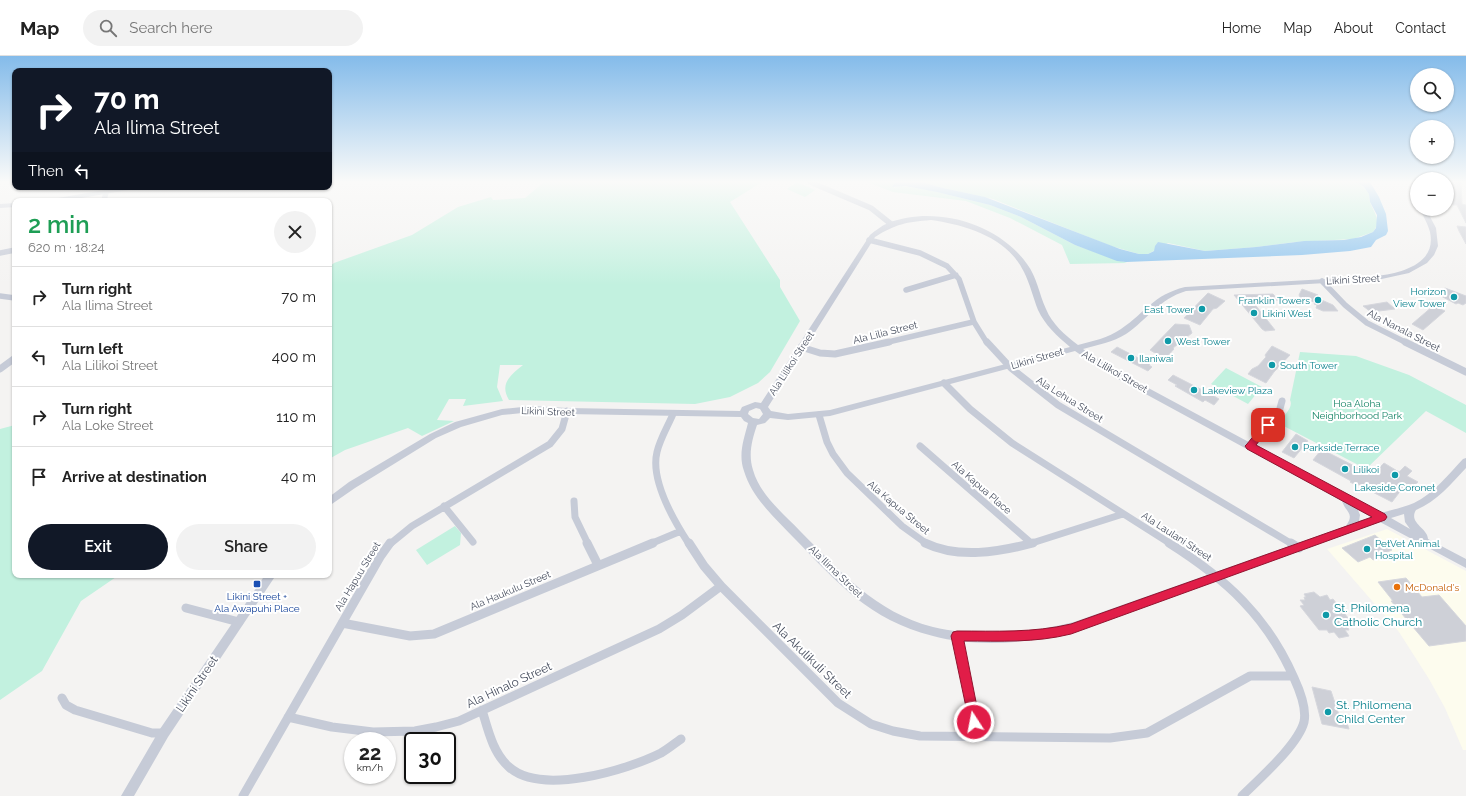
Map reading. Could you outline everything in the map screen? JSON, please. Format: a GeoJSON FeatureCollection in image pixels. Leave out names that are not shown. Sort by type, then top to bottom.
{"type":"FeatureCollection","features":[{"type":"Feature","properties":{"kind":"street"},"geometry":{"type":"LineString","coordinates":[[882,217],[891,224]]}},
{"type":"Feature","properties":{"kind":"street","name":"Likini Street"},"geometry":{"type":"LineString","coordinates":[[765,410],[788,417],[819,415],[1107,340],[1128,330],[1160,300],[1183,289],[1226,285],[1384,278],[1409,271],[1424,263],[1432,254],[1435,241],[1433,228],[1427,217]]}},
{"type":"Feature","properties":{"kind":"street","name":"Ala Lilikoi Street"},"geometry":{"type":"LineString","coordinates":[[765,410],[801,347],[869,240],[877,232],[891,224],[913,218],[946,220],[970,226],[998,240],[1012,251],[1025,266],[1031,279],[1038,304],[1049,322],[1076,348],[1109,370],[1466,564]]}},
{"type":"Feature","properties":{"kind":"street","name":"Ala Lehua Street"},"geometry":{"type":"LineString","coordinates":[[869,240],[927,256],[946,265],[956,275],[964,288],[973,322],[988,343],[1034,389],[1058,405],[1255,520],[1299,548]]}},
{"type":"Feature","properties":{"kind":"street"},"geometry":{"type":"LineString","coordinates":[[0,253],[12,251]]}},
{"type":"Feature","properties":{"kind":"street"},"geometry":{"type":"LineString","coordinates":[[906,290],[956,275]]}},
{"type":"Feature","properties":{"kind":"street","name":"Ala Nanala Street"},"geometry":{"type":"LineString","coordinates":[[1322,281],[1345,305],[1368,323],[1466,372]]}},
{"type":"Feature","properties":{"kind":"street"},"geometry":{"type":"LineString","coordinates":[[0,296],[12,298]]}},
{"type":"Feature","properties":{"kind":"street","name":"Ala Lilia Street"},"geometry":{"type":"LineString","coordinates":[[801,347],[820,353],[835,354],[973,322]]}},
{"type":"Feature","properties":{"kind":"street"},"geometry":{"type":"LineString","coordinates":[[1107,340],[1096,346],[1094,351],[1109,370]]}},
{"type":"Feature","properties":{"kind":"street"},"geometry":{"type":"LineString","coordinates":[[0,369],[12,360]]}},
{"type":"Feature","properties":{"kind":"street"},"geometry":{"type":"LineString","coordinates":[[0,365],[8,363]]}},
{"type":"Feature","properties":{"kind":"street","name":"Ala Laulani Street"},"geometry":{"type":"LineString","coordinates":[[944,383],[970,411],[1005,439],[1176,548],[1218,577],[1232,588],[1264,624],[1275,640],[1293,676],[1303,703],[1304,721],[1295,738],[1242,796]]}},
{"type":"Feature","properties":{"kind":"street"},"geometry":{"type":"LineString","coordinates":[[1250,446],[1279,412],[1282,401]]}},
{"type":"Feature","properties":{"kind":"street"},"geometry":{"type":"LineString","coordinates":[[755,405],[765,410],[765,419],[753,422],[747,419],[744,414],[745,409],[755,405]]}},
{"type":"Feature","properties":{"kind":"street","name":"Likini Street"},"geometry":{"type":"LineString","coordinates":[[332,500],[352,485],[418,444],[458,424],[495,413],[511,410],[539,409],[567,412],[744,414]]}},
{"type":"Feature","properties":{"kind":"street","name":"Ala Hapuu Street"},"geometry":{"type":"LineString","coordinates":[[243,796],[380,557],[391,542],[412,526],[444,506],[550,444],[566,423],[567,412]]}},
{"type":"Feature","properties":{"kind":"street","name":"Ala Akulikuli Street"},"geometry":{"type":"LineString","coordinates":[[673,414],[657,452],[656,472],[663,495],[681,531],[704,566],[721,586],[827,694],[860,718],[881,727],[905,734],[933,736],[1110,738],[1130,736],[1147,733],[1160,727],[1250,676],[1293,676]]}},
{"type":"Feature","properties":{"kind":"street","name":"Ala Kapua Street"},"geometry":{"type":"LineString","coordinates":[[819,415],[831,454],[844,472],[912,534],[938,548],[960,552],[1003,550],[1031,544],[1123,514]]}},
{"type":"Feature","properties":{"kind":"street","name":"Ala Ilima Street"},"geometry":{"type":"LineString","coordinates":[[753,422],[746,446],[746,458],[754,485],[770,505],[845,582],[867,601],[906,622],[939,633],[957,636],[1020,636],[1055,633],[1085,624],[1382,517],[1412,508],[1429,499],[1466,462]]}},
{"type":"Feature","properties":{"kind":"street","name":"Ala Kapua Place"},"geometry":{"type":"LineString","coordinates":[[920,446],[1031,544]]}},
{"type":"Feature","properties":{"kind":"street"},"geometry":{"type":"LineString","coordinates":[[1340,496],[1350,505],[1356,514],[1355,521],[1349,529]]}},
{"type":"Feature","properties":{"kind":"street"},"geometry":{"type":"LineString","coordinates":[[574,501],[575,517],[598,565]]}},
{"type":"Feature","properties":{"kind":"street"},"geometry":{"type":"LineString","coordinates":[[444,506],[473,542]]}},
{"type":"Feature","properties":{"kind":"street"},"geometry":{"type":"LineString","coordinates":[[1412,508],[1408,513],[1410,522],[1435,547]]}},
{"type":"Feature","properties":{"kind":"street","name":"Ala Haukulu Street"},"geometry":{"type":"LineString","coordinates":[[342,623],[410,636],[429,635],[442,631],[681,531]]}},
{"type":"Feature","properties":{"kind":"street","name":"Likini Street"},"geometry":{"type":"LineString","coordinates":[[128,796],[164,733],[269,578]]}},
{"type":"Feature","properties":{"kind":"street","name":"Ala Hinalo Street"},"geometry":{"type":"LineString","coordinates":[[288,717],[358,732],[395,734],[438,728],[459,721],[659,629],[721,586]]}},
{"type":"Feature","properties":{"kind":"street"},"geometry":{"type":"LineString","coordinates":[[186,608],[239,622]]}},
{"type":"Feature","properties":{"kind":"street"},"geometry":{"type":"LineString","coordinates":[[957,636],[977,736]]}},
{"type":"Feature","properties":{"kind":"street"},"geometry":{"type":"LineString","coordinates":[[62,698],[66,705],[75,710],[152,732],[164,733]]}},
{"type":"Feature","properties":{"kind":"street"},"geometry":{"type":"LineString","coordinates":[[482,710],[494,744],[502,759],[517,773],[535,779],[552,781],[561,780],[630,766],[659,754],[681,739]]}},
{"type":"Feature","properties":{"kind":"shaded area"},"geometry":{"type":"Polygon","coordinates":[[[1387,529],[1466,571],[1466,750],[1463,750],[1445,708],[1429,679],[1399,632],[1327,549],[1387,529]]]}},
{"type":"Feature","properties":{"kind":"green space"},"geometry":{"type":"Polygon","coordinates":[[[442,217],[739,217],[780,280],[780,287],[800,321],[770,372],[758,383],[730,397],[695,404],[509,400],[505,389],[506,384],[514,372],[523,365],[500,365],[497,387],[503,401],[463,406],[466,399],[449,399],[437,420],[454,421],[422,436],[408,428],[345,450],[332,457],[332,265],[412,235],[442,217]]]}},
{"type":"Feature","properties":{"kind":"green space"},"geometry":{"type":"Polygon","coordinates":[[[1006,217],[1020,217],[1075,245],[1127,263],[1070,264],[1062,245],[1006,217]]]}},
{"type":"Feature","properties":{"kind":"green space"},"geometry":{"type":"Polygon","coordinates":[[[1037,217],[1376,217],[1377,221],[1376,228],[1373,232],[1353,239],[1295,242],[1205,251],[1168,243],[1148,254],[1139,254],[1111,246],[1037,217]]]}},
{"type":"Feature","properties":{"kind":"green space","name":"Hoa Aloha Neighborhood Park"},"geometry":{"type":"Polygon","coordinates":[[[1300,352],[1356,356],[1409,375],[1466,405],[1466,433],[1426,411],[1366,469],[1278,423],[1291,406],[1290,400],[1300,352]]]}},
{"type":"Feature","properties":{"kind":"green space"},"geometry":{"type":"Polygon","coordinates":[[[1226,368],[1262,387],[1248,404],[1211,384],[1226,368]]]}},
{"type":"Feature","properties":{"kind":"green space"},"geometry":{"type":"Polygon","coordinates":[[[12,426],[12,578],[115,578],[81,601],[42,671],[0,700],[0,429],[12,426]]]}},
{"type":"Feature","properties":{"kind":"green space"},"geometry":{"type":"Polygon","coordinates":[[[455,526],[461,533],[460,545],[427,565],[416,550],[455,526]]]}},
{"type":"Feature","properties":{"kind":"water"},"geometry":{"type":"Polygon","coordinates":[[[1020,217],[1036,217],[1120,249],[1139,254],[1148,254],[1154,251],[1158,242],[1205,251],[1304,241],[1344,240],[1361,237],[1373,232],[1376,228],[1377,217],[1386,217],[1388,231],[1386,235],[1376,240],[1371,247],[1350,251],[1302,255],[1126,262],[1117,261],[1075,245],[1020,217]]]}},
{"type":"Feature","properties":{"kind":"building"},"geometry":{"type":"Polygon","coordinates":[[[1463,217],[1466,217],[1466,223],[1463,217]]]}},
{"type":"Feature","properties":{"kind":"building"},"geometry":{"type":"Polygon","coordinates":[[[1457,226],[1466,227],[1466,244],[1459,231],[1457,226]]]}},
{"type":"Feature","properties":{"kind":"building","name":"Horizon View Tower"},"geometry":{"type":"Polygon","coordinates":[[[1445,288],[1466,296],[1466,303],[1463,305],[1458,303],[1456,304],[1441,296],[1442,295],[1438,293],[1445,288]]]}},
{"type":"Feature","properties":{"kind":"building","name":"Franklin Towers"},"geometry":{"type":"Polygon","coordinates":[[[1302,289],[1318,295],[1317,298],[1333,305],[1338,311],[1323,311],[1316,308],[1317,305],[1314,304],[1315,302],[1301,299],[1299,295],[1302,289]]]}},
{"type":"Feature","properties":{"kind":"building","name":"East Tower"},"geometry":{"type":"Polygon","coordinates":[[[1208,293],[1225,301],[1217,308],[1213,309],[1200,325],[1184,318],[1208,293]]]}},
{"type":"Feature","properties":{"kind":"building","name":"Likini West"},"geometry":{"type":"Polygon","coordinates":[[[1273,294],[1278,300],[1253,302],[1275,330],[1265,331],[1234,295],[1273,294]]]}},
{"type":"Feature","properties":{"kind":"building"},"geometry":{"type":"Polygon","coordinates":[[[1387,302],[1395,309],[1371,312],[1363,306],[1387,302]]]}},
{"type":"Feature","properties":{"kind":"building"},"geometry":{"type":"Polygon","coordinates":[[[1433,306],[1445,311],[1423,330],[1412,324],[1433,306]]]}},
{"type":"Feature","properties":{"kind":"building","name":"West Tower"},"geometry":{"type":"Polygon","coordinates":[[[1175,324],[1189,325],[1192,333],[1173,348],[1174,349],[1165,359],[1150,350],[1175,324]]]}},
{"type":"Feature","properties":{"kind":"building","name":"South Tower"},"geometry":{"type":"Polygon","coordinates":[[[1272,346],[1290,355],[1266,383],[1248,374],[1266,357],[1265,355],[1272,346]]]}},
{"type":"Feature","properties":{"kind":"building","name":"Ilaniwai"},"geometry":{"type":"Polygon","coordinates":[[[1117,347],[1150,364],[1149,365],[1152,367],[1148,371],[1111,352],[1117,347]]]}},
{"type":"Feature","properties":{"kind":"building","name":"Lakeview Plaza"},"geometry":{"type":"Polygon","coordinates":[[[1173,375],[1219,399],[1214,405],[1205,400],[1203,402],[1175,386],[1177,385],[1168,380],[1173,375]]]}},
{"type":"Feature","properties":{"kind":"building","name":"Parkside Terrace"},"geometry":{"type":"Polygon","coordinates":[[[1296,434],[1308,441],[1294,458],[1282,452],[1296,434]]]}},
{"type":"Feature","properties":{"kind":"building","name":"Lilikoi"},"geometry":{"type":"Polygon","coordinates":[[[1321,450],[1372,475],[1384,463],[1399,472],[1405,466],[1412,471],[1407,476],[1418,482],[1411,488],[1405,485],[1392,502],[1357,484],[1356,485],[1350,482],[1351,481],[1313,460],[1321,450]]]}},
{"type":"Feature","properties":{"kind":"building","name":"PetVet Animal Hospital"},"geometry":{"type":"Polygon","coordinates":[[[1375,535],[1392,550],[1373,560],[1370,557],[1358,562],[1342,548],[1375,535]]]}},
{"type":"Feature","properties":{"kind":"building"},"geometry":{"type":"Polygon","coordinates":[[[1406,578],[1422,597],[1439,595],[1466,626],[1466,641],[1429,646],[1391,601],[1393,601],[1378,582],[1406,578]]]}},
{"type":"Feature","properties":{"kind":"building","name":"St. Philomena Catholic Church"},"geometry":{"type":"Polygon","coordinates":[[[1314,592],[1320,597],[1327,595],[1330,600],[1333,599],[1352,623],[1347,626],[1349,630],[1345,630],[1349,636],[1339,638],[1334,632],[1329,633],[1327,630],[1319,630],[1300,606],[1304,605],[1300,600],[1305,600],[1304,597],[1306,597],[1304,594],[1314,592]]]}},
{"type":"Feature","properties":{"kind":"building","name":"St. Philomena Child Center"},"geometry":{"type":"Polygon","coordinates":[[[1312,687],[1331,691],[1340,718],[1346,720],[1349,729],[1322,724],[1312,687]]]}},
{"type":"Feature","properties":{"kind":"place","name":"Horizon View Tower"},"geometry":{"type":"Point","coordinates":[1454,297]}},
{"type":"Feature","properties":{"kind":"place","name":"Franklin Towers"},"geometry":{"type":"Point","coordinates":[1318,300]}},
{"type":"Feature","properties":{"kind":"place","name":"East Tower"},"geometry":{"type":"Point","coordinates":[1202,309]}},
{"type":"Feature","properties":{"kind":"place","name":"Likini West"},"geometry":{"type":"Point","coordinates":[1254,313]}},
{"type":"Feature","properties":{"kind":"place","name":"West Tower"},"geometry":{"type":"Point","coordinates":[1168,341]}},
{"type":"Feature","properties":{"kind":"place","name":"Ilaniwai"},"geometry":{"type":"Point","coordinates":[1131,358]}},
{"type":"Feature","properties":{"kind":"place","name":"South Tower"},"geometry":{"type":"Point","coordinates":[1272,365]}},
{"type":"Feature","properties":{"kind":"place","name":"Lakeview Plaza"},"geometry":{"type":"Point","coordinates":[1194,390]}},
{"type":"Feature","properties":{"kind":"place","name":"Parkside Terrace"},"geometry":{"type":"Point","coordinates":[1295,447]}},
{"type":"Feature","properties":{"kind":"place","name":"Lilikoi"},"geometry":{"type":"Point","coordinates":[1345,469]}},
{"type":"Feature","properties":{"kind":"place","name":"Lakeside Coronet"},"geometry":{"type":"Point","coordinates":[1395,475]}},
{"type":"Feature","properties":{"kind":"place","name":"PetVet Animal Hospital"},"geometry":{"type":"Point","coordinates":[1367,549]}},
{"type":"Feature","properties":{"kind":"place","name":"Likini Street + Ala Awapuhi Place"},"geometry":{"type":"Point","coordinates":[257,584]}},
{"type":"Feature","properties":{"kind":"place","name":"McDonald's"},"geometry":{"type":"Point","coordinates":[1397,587]}},
{"type":"Feature","properties":{"kind":"place","name":"St. Philomena Catholic Church"},"geometry":{"type":"Point","coordinates":[1326,615]}},
{"type":"Feature","properties":{"kind":"place","name":"St. Philomena Child Center"},"geometry":{"type":"Point","coordinates":[1328,712]}},
{"type":"Feature","properties":{"kind":"route"},"geometry":{"type":"LineString","coordinates":[[974,722],[957,636],[1037,635],[1071,629],[1382,517],[1340,496],[1250,446],[1268,425]]}}]}
